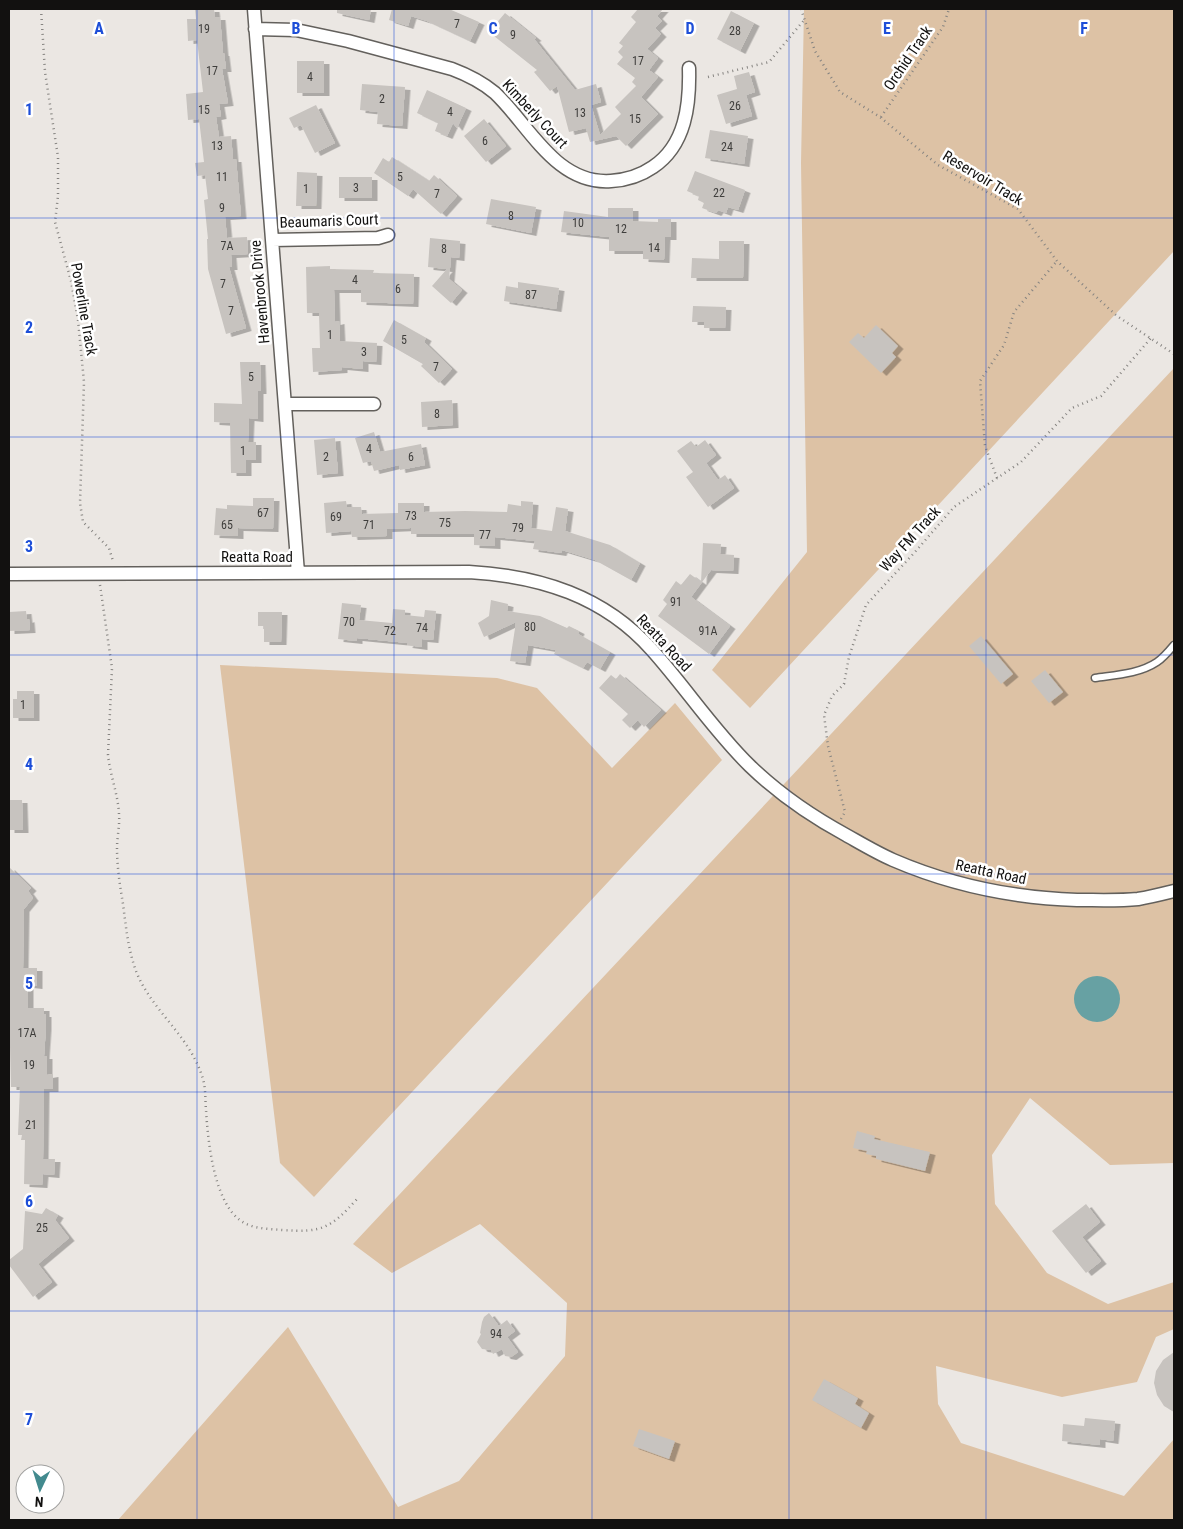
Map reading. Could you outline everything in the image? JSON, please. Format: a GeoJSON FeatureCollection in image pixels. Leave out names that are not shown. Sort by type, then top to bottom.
{"type":"FeatureCollection","features":[{"type":"Feature","properties":{"kind":"street","name":"Havenbrook Drive"},"geometry":{"type":"LineString","coordinates":[[254,9],[298,573]]}},
{"type":"Feature","properties":{"kind":"street","name":"Kimberly Court"},"geometry":{"type":"LineString","coordinates":[[255,29],[296,30],[320,35],[452,69],[468,76],[483,83],[495,93],[549,155],[568,170],[585,178],[602,182],[624,180],[642,174],[658,164],[667,154],[683,128],[687,113],[689,68]]}},
{"type":"Feature","properties":{"kind":"street","name":"Beaumaris Court"},"geometry":{"type":"LineString","coordinates":[[272,240],[378,238],[388,235]]}},
{"type":"Feature","properties":{"kind":"street"},"geometry":{"type":"LineString","coordinates":[[286,404],[374,404]]}},
{"type":"Feature","properties":{"kind":"street","name":"Reatta Road"},"geometry":{"type":"LineString","coordinates":[[9,574],[498,574],[529,579],[560,588],[593,603],[624,624],[651,649],[749,766],[779,793],[836,829],[894,860],[937,876],[989,891],[1040,898],[1137,899],[1174,891]]}},
{"type":"Feature","properties":{"kind":"lane"},"geometry":{"type":"LineString","coordinates":[[1094,678],[1143,669],[1158,662],[1174,645]]}},
{"type":"Feature","properties":{"kind":"path","name":"Powerline Track"},"geometry":{"type":"LineString","coordinates":[[41,9],[45,72],[58,158],[58,196],[55,222],[71,281],[78,320],[84,382],[80,503],[83,522],[109,548],[113,559],[112,574]]}},
{"type":"Feature","properties":{"kind":"path","name":"Reservoir Track"},"geometry":{"type":"LineString","coordinates":[[801,9],[815,51],[840,92],[880,117],[938,165],[1018,209],[1057,261],[1117,316],[1174,354]]}},
{"type":"Feature","properties":{"kind":"path","name":"Orchid Track"},"geometry":{"type":"LineString","coordinates":[[880,117],[943,27],[949,9]]}},
{"type":"Feature","properties":{"kind":"path"},"geometry":{"type":"LineString","coordinates":[[708,77],[769,62],[805,19]]}},
{"type":"Feature","properties":{"kind":"path"},"geometry":{"type":"LineString","coordinates":[[997,478],[985,446],[980,381],[1004,345],[1014,312],[1057,261]]}},
{"type":"Feature","properties":{"kind":"path","name":"Way FM Track"},"geometry":{"type":"LineString","coordinates":[[836,829],[844,812],[828,746],[824,715],[832,696],[844,684],[849,657],[866,605],[954,507],[1021,462],[1072,408],[1101,396],[1151,338]]}},
{"type":"Feature","properties":{"kind":"path"},"geometry":{"type":"LineString","coordinates":[[99,574],[112,668],[108,755],[118,800],[118,871],[129,945],[142,984],[196,1058],[203,1077],[212,1158],[220,1191],[232,1214],[247,1225],[299,1231],[325,1228],[341,1217],[357,1198]]}},
{"type":"Feature","properties":{"kind":"shaded area"},"geometry":{"type":"Polygon","coordinates":[[[804,9],[1174,9],[1174,251],[750,708],[712,670],[807,552],[801,163],[804,9]]]}},
{"type":"Feature","properties":{"kind":"shaded area"},"geometry":{"type":"Polygon","coordinates":[[[1174,368],[1174,1163],[1110,1165],[1030,1098],[992,1155],[995,1204],[1047,1273],[1108,1304],[1174,1282],[1174,1329],[1156,1337],[1137,1382],[1062,1397],[936,1366],[938,1404],[961,1443],[1124,1496],[1174,1439],[1174,1520],[118,1520],[288,1327],[398,1507],[459,1481],[565,1356],[567,1303],[480,1224],[392,1273],[353,1244],[1174,368]]]}},
{"type":"Feature","properties":{"kind":"shaded area"},"geometry":{"type":"Polygon","coordinates":[[[220,665],[497,678],[537,688],[612,768],[675,703],[722,760],[314,1197],[280,1163],[220,665]]]}},
{"type":"Feature","properties":{"kind":"water"},"geometry":{"type":"Polygon","coordinates":[[[1097,976],[1110,980],[1116,986],[1120,999],[1116,1012],[1110,1018],[1097,1022],[1084,1018],[1078,1012],[1074,999],[1078,986],[1084,980],[1097,976]]]}},
{"type":"Feature","properties":{"kind":"building"},"geometry":{"type":"Polygon","coordinates":[[[195,9],[214,9],[215,17],[220,17],[226,69],[222,69],[228,103],[219,104],[221,116],[216,117],[219,137],[231,136],[233,159],[236,159],[241,216],[225,217],[227,238],[247,237],[248,254],[231,255],[232,267],[229,267],[246,328],[226,334],[208,269],[208,239],[204,200],[208,199],[205,175],[197,176],[195,163],[204,162],[199,119],[188,120],[186,94],[203,92],[197,40],[188,41],[187,19],[196,19],[195,9]]]}},
{"type":"Feature","properties":{"kind":"building"},"geometry":{"type":"Polygon","coordinates":[[[337,9],[371,9],[369,20],[337,13],[337,9]]]}},
{"type":"Feature","properties":{"kind":"building"},"geometry":{"type":"Polygon","coordinates":[[[392,9],[449,9],[479,22],[470,41],[427,21],[411,16],[408,26],[389,20],[392,9]]]}},
{"type":"Feature","properties":{"kind":"building"},"geometry":{"type":"Polygon","coordinates":[[[638,9],[663,9],[657,16],[662,21],[655,28],[661,34],[647,49],[658,58],[649,70],[658,77],[641,97],[658,114],[626,146],[616,136],[590,142],[586,128],[569,132],[557,86],[550,91],[534,72],[537,70],[489,32],[505,13],[536,38],[534,39],[575,90],[596,84],[601,102],[591,105],[600,135],[621,114],[615,107],[636,86],[632,82],[635,78],[617,64],[623,57],[618,52],[623,46],[619,43],[636,22],[631,17],[638,9]]]}},
{"type":"Feature","properties":{"kind":"building"},"geometry":{"type":"Polygon","coordinates":[[[731,11],[754,23],[740,51],[717,39],[731,11]]]}},
{"type":"Feature","properties":{"kind":"building"},"geometry":{"type":"Polygon","coordinates":[[[297,61],[324,61],[324,93],[297,93],[297,61]]]}},
{"type":"Feature","properties":{"kind":"building"},"geometry":{"type":"Polygon","coordinates":[[[749,72],[755,92],[746,95],[752,116],[726,124],[717,95],[737,89],[734,76],[749,72]]]}},
{"type":"Feature","properties":{"kind":"building"},"geometry":{"type":"Polygon","coordinates":[[[362,84],[405,87],[402,126],[377,124],[378,112],[360,110],[362,84]]]}},
{"type":"Feature","properties":{"kind":"building"},"geometry":{"type":"Polygon","coordinates":[[[427,90],[466,108],[457,128],[453,123],[447,136],[435,131],[438,123],[417,113],[427,90]]]}},
{"type":"Feature","properties":{"kind":"building"},"geometry":{"type":"Polygon","coordinates":[[[316,105],[335,143],[315,153],[301,125],[294,128],[289,118],[316,105]]]}},
{"type":"Feature","properties":{"kind":"building"},"geometry":{"type":"Polygon","coordinates":[[[484,119],[506,146],[486,162],[464,136],[484,119]]]}},
{"type":"Feature","properties":{"kind":"building"},"geometry":{"type":"Polygon","coordinates":[[[710,130],[748,136],[744,164],[705,158],[710,130]]]}},
{"type":"Feature","properties":{"kind":"building"},"geometry":{"type":"Polygon","coordinates":[[[392,157],[429,181],[434,175],[457,196],[441,214],[413,189],[408,196],[374,173],[383,158],[389,162],[392,157]]]}},
{"type":"Feature","properties":{"kind":"building"},"geometry":{"type":"Polygon","coordinates":[[[695,171],[745,190],[738,210],[728,207],[726,213],[718,210],[716,213],[702,208],[704,203],[698,200],[699,196],[687,191],[695,171]]]}},
{"type":"Feature","properties":{"kind":"building"},"geometry":{"type":"Polygon","coordinates":[[[297,172],[317,173],[316,206],[296,206],[297,172]]]}},
{"type":"Feature","properties":{"kind":"building"},"geometry":{"type":"Polygon","coordinates":[[[339,177],[372,177],[372,198],[339,198],[339,177]]]}},
{"type":"Feature","properties":{"kind":"building"},"geometry":{"type":"Polygon","coordinates":[[[491,199],[536,207],[531,233],[486,224],[491,199]]]}},
{"type":"Feature","properties":{"kind":"building"},"geometry":{"type":"Polygon","coordinates":[[[608,208],[633,208],[633,221],[658,222],[658,219],[671,219],[671,237],[665,237],[664,260],[643,259],[643,251],[609,251],[609,237],[561,232],[564,211],[608,217],[608,208]]]}},
{"type":"Feature","properties":{"kind":"building"},"geometry":{"type":"Polygon","coordinates":[[[430,238],[460,241],[459,258],[451,257],[449,279],[462,290],[451,303],[432,286],[447,269],[428,267],[430,238]]]}},
{"type":"Feature","properties":{"kind":"building"},"geometry":{"type":"Polygon","coordinates":[[[719,241],[744,241],[743,278],[691,278],[692,258],[719,259],[719,241]]]}},
{"type":"Feature","properties":{"kind":"building"},"geometry":{"type":"Polygon","coordinates":[[[330,266],[330,269],[374,270],[373,273],[414,274],[413,304],[361,302],[361,290],[334,290],[335,322],[339,321],[340,341],[377,343],[376,362],[363,361],[363,369],[342,367],[342,370],[313,372],[312,348],[320,348],[319,313],[307,313],[306,267],[330,266]]]}},
{"type":"Feature","properties":{"kind":"building"},"geometry":{"type":"Polygon","coordinates":[[[518,282],[559,288],[556,309],[504,301],[506,286],[518,288],[518,282]]]}},
{"type":"Feature","properties":{"kind":"building"},"geometry":{"type":"Polygon","coordinates":[[[693,306],[726,307],[725,328],[704,328],[704,322],[692,322],[693,306]]]}},
{"type":"Feature","properties":{"kind":"building"},"geometry":{"type":"Polygon","coordinates":[[[394,320],[426,338],[424,342],[452,369],[439,383],[421,366],[423,364],[383,341],[394,320]]]}},
{"type":"Feature","properties":{"kind":"building"},"geometry":{"type":"Polygon","coordinates":[[[876,325],[898,346],[892,353],[896,357],[881,373],[849,342],[858,333],[864,338],[876,325]]]}},
{"type":"Feature","properties":{"kind":"building"},"geometry":{"type":"Polygon","coordinates":[[[240,362],[260,362],[261,391],[258,391],[258,419],[249,418],[248,442],[256,442],[256,460],[246,460],[246,473],[231,473],[230,423],[214,422],[214,403],[242,404],[240,362]]]}},
{"type":"Feature","properties":{"kind":"building"},"geometry":{"type":"Polygon","coordinates":[[[452,400],[453,425],[422,427],[421,402],[452,400]]]}},
{"type":"Feature","properties":{"kind":"building"},"geometry":{"type":"Polygon","coordinates":[[[374,432],[380,452],[421,444],[425,465],[400,470],[399,465],[374,471],[371,461],[363,463],[355,438],[374,432]]]}},
{"type":"Feature","properties":{"kind":"building"},"geometry":{"type":"Polygon","coordinates":[[[335,438],[338,473],[317,475],[314,440],[335,438]]]}},
{"type":"Feature","properties":{"kind":"building"},"geometry":{"type":"Polygon","coordinates":[[[705,440],[716,455],[706,463],[718,480],[725,475],[734,488],[708,507],[686,477],[693,472],[677,451],[691,441],[696,447],[705,440]]]}},
{"type":"Feature","properties":{"kind":"building"},"geometry":{"type":"Polygon","coordinates":[[[253,498],[274,498],[273,529],[238,528],[238,536],[214,535],[216,508],[227,509],[227,505],[253,506],[253,498]]]}},
{"type":"Feature","properties":{"kind":"building"},"geometry":{"type":"Polygon","coordinates":[[[346,501],[347,507],[361,507],[362,514],[398,513],[398,503],[424,503],[424,512],[507,512],[508,504],[521,506],[521,501],[533,502],[531,528],[552,531],[556,507],[568,509],[565,531],[610,545],[640,563],[631,580],[595,560],[562,550],[561,553],[533,549],[535,541],[495,537],[495,546],[474,545],[474,534],[411,534],[411,528],[387,529],[387,536],[352,537],[351,531],[326,533],[324,503],[346,501]]]}},
{"type":"Feature","properties":{"kind":"building"},"geometry":{"type":"Polygon","coordinates":[[[703,543],[721,544],[720,554],[734,555],[733,571],[711,570],[691,597],[730,626],[709,654],[658,616],[667,604],[663,600],[676,581],[681,585],[690,574],[701,582],[703,543]]]}},
{"type":"Feature","properties":{"kind":"building"},"geometry":{"type":"Polygon","coordinates":[[[491,600],[508,604],[507,611],[540,616],[567,628],[569,626],[579,631],[578,634],[610,652],[600,669],[587,662],[583,668],[554,654],[556,650],[528,645],[525,663],[510,661],[516,622],[484,637],[478,623],[489,616],[491,600]]]}},
{"type":"Feature","properties":{"kind":"building"},"geometry":{"type":"Polygon","coordinates":[[[342,603],[361,605],[359,620],[392,623],[393,609],[405,610],[405,615],[424,617],[425,610],[436,611],[433,640],[422,639],[422,647],[407,645],[408,643],[357,638],[357,641],[338,639],[342,603]]]}},
{"type":"Feature","properties":{"kind":"building"},"geometry":{"type":"Polygon","coordinates":[[[26,611],[30,630],[9,631],[9,612],[26,611]]]}},
{"type":"Feature","properties":{"kind":"building"},"geometry":{"type":"Polygon","coordinates":[[[258,612],[282,612],[281,642],[264,642],[264,626],[258,626],[258,612]]]}},
{"type":"Feature","properties":{"kind":"building"},"geometry":{"type":"Polygon","coordinates":[[[981,636],[1013,674],[1001,684],[969,646],[981,636]]]}},
{"type":"Feature","properties":{"kind":"building"},"geometry":{"type":"Polygon","coordinates":[[[1045,670],[1063,692],[1049,703],[1031,681],[1045,670]]]}},
{"type":"Feature","properties":{"kind":"building"},"geometry":{"type":"Polygon","coordinates":[[[620,674],[661,710],[644,727],[638,720],[630,728],[622,720],[628,714],[599,688],[611,675],[616,679],[620,674]]]}},
{"type":"Feature","properties":{"kind":"building"},"geometry":{"type":"Polygon","coordinates":[[[17,691],[34,691],[34,718],[13,718],[13,699],[17,699],[17,691]]]}},
{"type":"Feature","properties":{"kind":"building"},"geometry":{"type":"Polygon","coordinates":[[[9,800],[22,800],[23,830],[9,830],[9,800]]]}},
{"type":"Feature","properties":{"kind":"building"},"geometry":{"type":"Polygon","coordinates":[[[9,867],[31,888],[28,891],[33,898],[24,909],[23,968],[37,968],[37,986],[28,985],[28,1008],[44,1008],[46,1027],[44,1056],[47,1056],[47,1075],[53,1074],[53,1089],[44,1089],[43,1159],[55,1159],[54,1175],[43,1174],[42,1185],[24,1184],[25,1140],[21,1140],[22,1135],[18,1135],[20,1087],[11,1087],[9,1047],[9,867]]]}},
{"type":"Feature","properties":{"kind":"building"},"geometry":{"type":"Polygon","coordinates":[[[857,1131],[875,1136],[874,1139],[930,1152],[925,1171],[876,1159],[876,1156],[866,1154],[867,1151],[853,1148],[857,1131]]]}},
{"type":"Feature","properties":{"kind":"building"},"geometry":{"type":"Polygon","coordinates":[[[1086,1204],[1100,1222],[1082,1237],[1101,1261],[1086,1273],[1052,1231],[1086,1204]]]}},
{"type":"Feature","properties":{"kind":"building"},"geometry":{"type":"Polygon","coordinates":[[[46,1208],[58,1215],[55,1220],[69,1238],[38,1264],[52,1282],[33,1297],[9,1265],[9,1260],[23,1249],[25,1211],[42,1214],[46,1208]]]}},
{"type":"Feature","properties":{"kind":"building"},"geometry":{"type":"Polygon","coordinates":[[[489,1313],[499,1326],[507,1320],[515,1331],[507,1337],[518,1352],[511,1357],[505,1356],[502,1349],[493,1354],[491,1350],[482,1349],[477,1342],[481,1334],[484,1317],[489,1313]]]}},
{"type":"Feature","properties":{"kind":"building"},"geometry":{"type":"Polygon","coordinates":[[[1174,1352],[1174,1412],[1164,1406],[1157,1395],[1154,1383],[1156,1371],[1163,1360],[1174,1352]]]}},
{"type":"Feature","properties":{"kind":"building"},"geometry":{"type":"Polygon","coordinates":[[[824,1379],[858,1398],[855,1404],[869,1413],[861,1428],[812,1400],[824,1379]]]}},
{"type":"Feature","properties":{"kind":"building"},"geometry":{"type":"Polygon","coordinates":[[[1085,1418],[1115,1421],[1113,1441],[1100,1439],[1100,1445],[1062,1441],[1063,1424],[1084,1426],[1085,1418]]]}},
{"type":"Feature","properties":{"kind":"building"},"geometry":{"type":"Polygon","coordinates":[[[639,1429],[675,1441],[669,1459],[633,1446],[639,1429]]]}}]}
